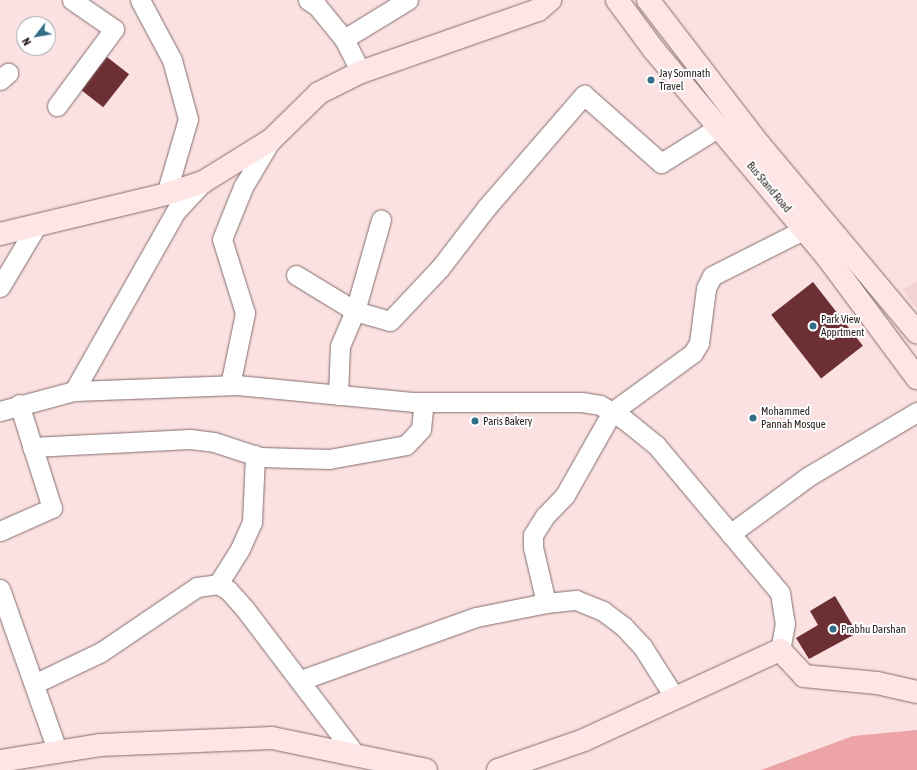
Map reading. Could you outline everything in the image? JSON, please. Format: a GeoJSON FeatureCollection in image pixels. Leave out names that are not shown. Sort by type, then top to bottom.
{"type":"FeatureCollection","features":[{"type":"Feature","properties":{"kind":"street"},"geometry":{"type":"LineString","coordinates":[[57,106],[114,29],[72,0]]}},
{"type":"Feature","properties":{"kind":"street"},"geometry":{"type":"LineString","coordinates":[[140,0],[172,60],[188,120],[166,194]]}},
{"type":"Feature","properties":{"kind":"street"},"geometry":{"type":"LineString","coordinates":[[308,0],[317,6],[344,39],[361,72]]}},
{"type":"Feature","properties":{"kind":"street"},"geometry":{"type":"LineString","coordinates":[[344,39],[408,0]]}},
{"type":"Feature","properties":{"kind":"street"},"geometry":{"type":"LineString","coordinates":[[0,234],[166,194],[203,182],[271,140],[319,93],[361,72],[538,10],[550,0]]}},
{"type":"Feature","properties":{"kind":"street","name":"Bus Stand Road"},"geometry":{"type":"LineString","coordinates":[[617,0],[719,127],[805,229],[917,378]]}},
{"type":"Feature","properties":{"kind":"street","name":"Bus Stand Road"},"geometry":{"type":"LineString","coordinates":[[648,0],[759,144],[917,332]]}},
{"type":"Feature","properties":{"kind":"street"},"geometry":{"type":"LineString","coordinates":[[296,275],[355,311],[390,321],[440,268],[486,208],[584,95],[661,162],[719,127]]}},
{"type":"Feature","properties":{"kind":"street"},"geometry":{"type":"LineString","coordinates":[[230,385],[245,313],[222,239],[243,187],[271,140]]}},
{"type":"Feature","properties":{"kind":"street"},"geometry":{"type":"LineString","coordinates":[[74,391],[176,211],[203,182]]}},
{"type":"Feature","properties":{"kind":"street"},"geometry":{"type":"LineString","coordinates":[[338,395],[340,346],[355,311],[381,220]]}},
{"type":"Feature","properties":{"kind":"street"},"geometry":{"type":"LineString","coordinates":[[0,287],[37,225]]}},
{"type":"Feature","properties":{"kind":"street"},"geometry":{"type":"LineString","coordinates":[[546,602],[533,547],[534,535],[545,516],[565,495],[612,412],[693,353],[699,343],[706,288],[712,276],[805,229]]}},
{"type":"Feature","properties":{"kind":"street"},"geometry":{"type":"LineString","coordinates":[[0,411],[19,404],[74,391],[230,385],[424,402],[582,402],[600,405],[612,412],[656,445],[780,593],[785,623],[780,650]]}},
{"type":"Feature","properties":{"kind":"street"},"geometry":{"type":"LineString","coordinates":[[32,447],[190,439],[214,442],[255,456],[329,459],[406,445],[419,435],[424,402]]}},
{"type":"Feature","properties":{"kind":"street"},"geometry":{"type":"LineString","coordinates":[[0,531],[52,508],[19,404]]}},
{"type":"Feature","properties":{"kind":"street"},"geometry":{"type":"LineString","coordinates":[[730,534],[809,476],[917,412]]}},
{"type":"Feature","properties":{"kind":"street"},"geometry":{"type":"LineString","coordinates":[[218,584],[240,549],[252,522],[255,456]]}},
{"type":"Feature","properties":{"kind":"street"},"geometry":{"type":"LineString","coordinates":[[34,684],[101,652],[197,588],[218,584],[228,590],[245,609],[356,755]]}},
{"type":"Feature","properties":{"kind":"street"},"geometry":{"type":"LineString","coordinates":[[0,589],[3,609],[34,684],[57,750]]}},
{"type":"Feature","properties":{"kind":"street"},"geometry":{"type":"LineString","coordinates":[[300,680],[476,617],[546,602],[576,600],[603,611],[624,627],[642,646],[676,698]]}},
{"type":"Feature","properties":{"kind":"street"},"geometry":{"type":"LineString","coordinates":[[780,650],[804,676],[877,683],[917,692]]}},
{"type":"Feature","properties":{"kind":"street"},"geometry":{"type":"LineString","coordinates":[[498,770],[584,740],[780,650]]}},
{"type":"Feature","properties":{"kind":"street"},"geometry":{"type":"LineString","coordinates":[[877,683],[917,679]]}},
{"type":"Feature","properties":{"kind":"street"},"geometry":{"type":"LineString","coordinates":[[0,761],[57,750],[100,745],[272,738],[426,770]]}},
{"type":"Feature","properties":{"kind":"shaded area"},"geometry":{"type":"Polygon","coordinates":[[[917,281],[917,309],[903,290],[917,281]]]}},
{"type":"Feature","properties":{"kind":"shaded area"},"geometry":{"type":"Polygon","coordinates":[[[917,730],[917,770],[761,770],[853,736],[917,730]]]}},
{"type":"Feature","properties":{"kind":"building"},"geometry":{"type":"Polygon","coordinates":[[[107,57],[129,74],[103,107],[81,90],[107,57]]]}},
{"type":"Feature","properties":{"kind":"building","name":"Park View Apprtment"},"geometry":{"type":"Polygon","coordinates":[[[813,282],[863,346],[821,378],[771,315],[813,282]]]}},
{"type":"Feature","properties":{"kind":"building","name":"Prabhu Darshan"},"geometry":{"type":"Polygon","coordinates":[[[835,596],[857,633],[809,659],[796,638],[818,625],[810,611],[835,596]]]}},
{"type":"Feature","properties":{"kind":"place","name":"Jay Somnath Travel"},"geometry":{"type":"Point","coordinates":[651,80]}},
{"type":"Feature","properties":{"kind":"place","name":"Park View Apprtment"},"geometry":{"type":"Point","coordinates":[813,326]}},
{"type":"Feature","properties":{"kind":"place","name":"Mohammed Pannah Mosque"},"geometry":{"type":"Point","coordinates":[753,418]}},
{"type":"Feature","properties":{"kind":"place","name":"Paris Bakery"},"geometry":{"type":"Point","coordinates":[475,421]}},
{"type":"Feature","properties":{"kind":"place","name":"Prabhu Darshan"},"geometry":{"type":"Point","coordinates":[833,629]}}]}
